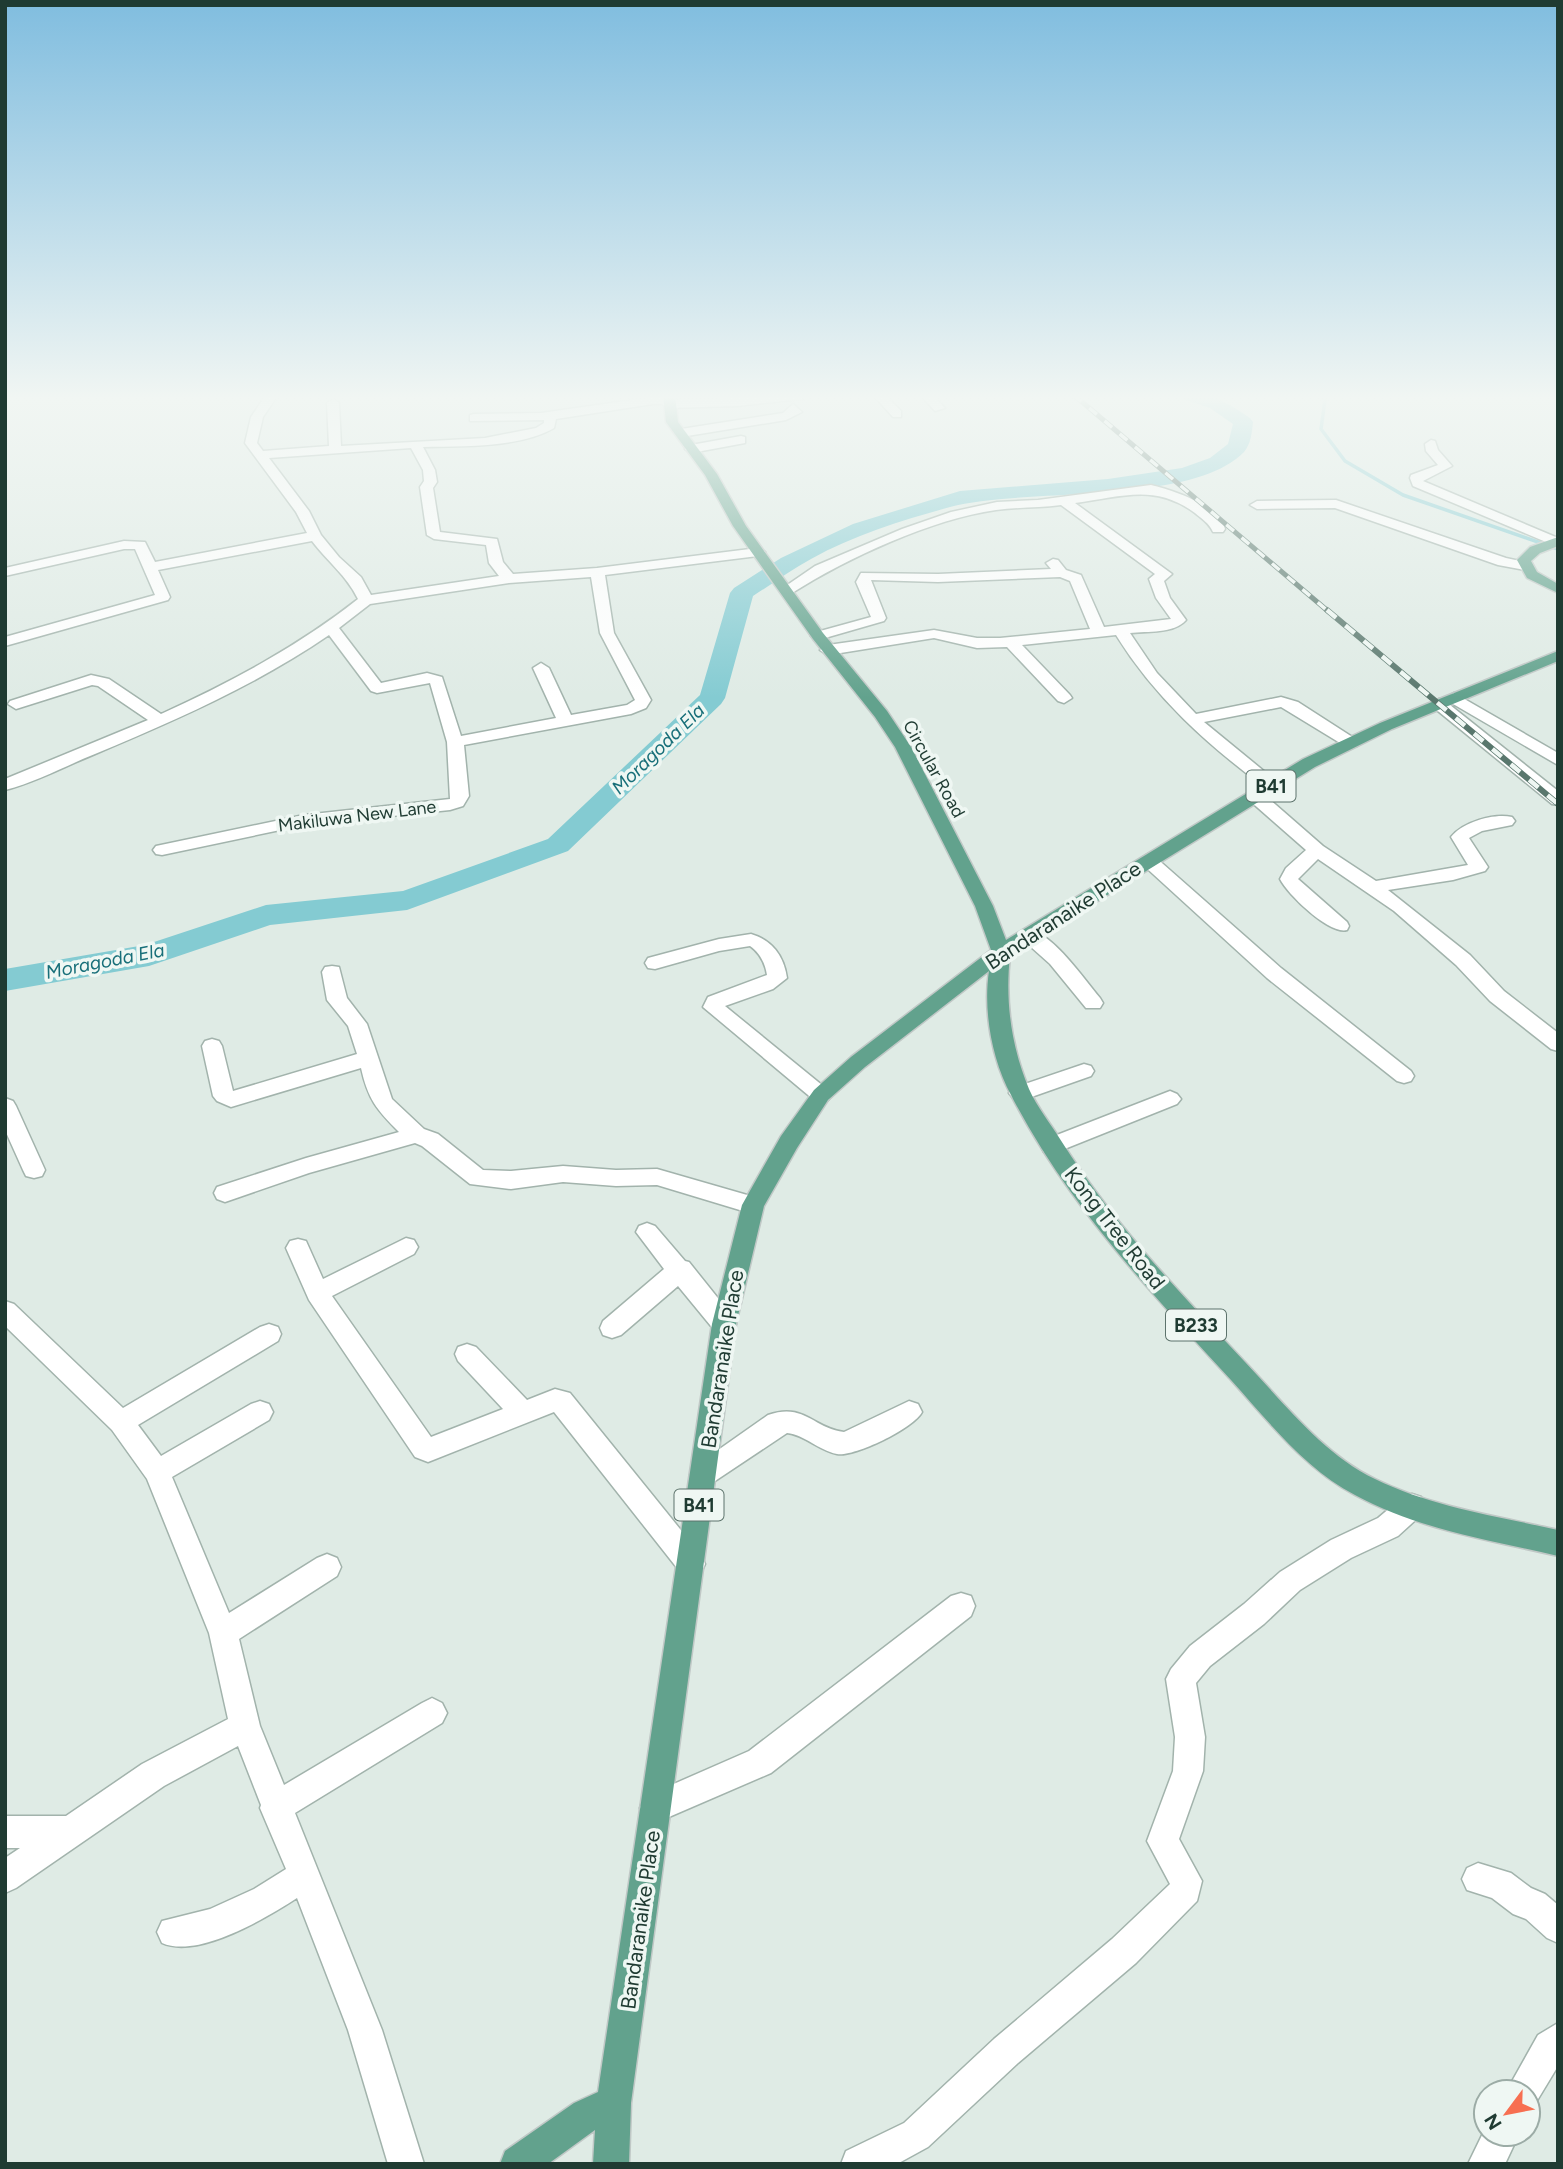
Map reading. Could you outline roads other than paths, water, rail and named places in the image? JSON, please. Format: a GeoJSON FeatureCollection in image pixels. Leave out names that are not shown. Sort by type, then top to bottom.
{"type":"FeatureCollection","features":[{"type":"Feature","properties":{"kind":"main road","name":"Circular Road"},"geometry":{"type":"LineString","coordinates":[[723,496],[740,526],[828,650],[881,714],[903,747],[971,879],[1001,952]]}},
{"type":"Feature","properties":{"kind":"main road"},"geometry":{"type":"LineString","coordinates":[[1555,542],[1535,550],[1524,560],[1525,566],[1534,577],[1558,589]]}},
{"type":"Feature","properties":{"kind":"main road","name":"Bandaranaike Place"},"geometry":{"type":"LineString","coordinates":[[611,2164],[614,2103],[724,1324],[753,1205],[789,1142],[821,1095],[858,1062],[1001,952],[1029,934],[1309,763],[1558,655]]}},
{"type":"Feature","properties":{"kind":"main road","name":"Kong Tree Road"},"geometry":{"type":"LineString","coordinates":[[1001,952],[997,982],[1003,1047],[1020,1094],[1082,1193],[1118,1237],[1298,1436],[1330,1464],[1364,1487],[1432,1514],[1558,1543]]}},
{"type":"Feature","properties":{"kind":"main road"},"geometry":{"type":"LineString","coordinates":[[518,2164],[586,2115],[614,2103]]}},
{"type":"Feature","properties":{"kind":"street"},"geometry":{"type":"LineString","coordinates":[[291,496],[315,536],[356,580],[366,600]]}},
{"type":"Feature","properties":{"kind":"street"},"geometry":{"type":"LineString","coordinates":[[428,496],[434,535],[492,542],[496,563],[509,579]]}},
{"type":"Feature","properties":{"kind":"street"},"geometry":{"type":"LineString","coordinates":[[788,591],[820,569],[932,523],[997,506],[1093,496]]}},
{"type":"Feature","properties":{"kind":"street"},"geometry":{"type":"LineString","coordinates":[[1177,496],[1183,498],[1217,524],[1218,529]]}},
{"type":"Feature","properties":{"kind":"street"},"geometry":{"type":"LineString","coordinates":[[1449,496],[1555,542]]}},
{"type":"Feature","properties":{"kind":"street"},"geometry":{"type":"LineString","coordinates":[[828,650],[934,634],[978,643],[1011,642],[1121,631],[1173,624],[1179,620],[1158,587],[1156,579],[1165,574],[1063,500]]}},
{"type":"Feature","properties":{"kind":"street"},"geometry":{"type":"LineString","coordinates":[[1257,505],[1335,504],[1503,562],[1525,566]]}},
{"type":"Feature","properties":{"kind":"street"},"geometry":{"type":"LineString","coordinates":[[152,567],[315,536]]}},
{"type":"Feature","properties":{"kind":"street"},"geometry":{"type":"LineString","coordinates":[[5,572],[140,545],[163,597],[5,642]]}},
{"type":"Feature","properties":{"kind":"street"},"geometry":{"type":"LineString","coordinates":[[5,785],[159,720],[258,674],[366,600],[509,579],[763,557]]}},
{"type":"Feature","properties":{"kind":"street"},"geometry":{"type":"LineString","coordinates":[[818,636],[878,618],[863,582],[866,576],[938,578],[1056,567],[1076,578],[1099,633]]}},
{"type":"Feature","properties":{"kind":"street"},"geometry":{"type":"LineString","coordinates":[[455,742],[631,709],[640,705],[643,700],[607,633],[597,572]]}},
{"type":"Feature","properties":{"kind":"street","name":"Makiluwa New Lane"},"geometry":{"type":"LineString","coordinates":[[162,850],[304,820],[450,805],[457,802],[460,796],[455,742],[437,680],[427,678],[377,688],[330,627]]}},
{"type":"Feature","properties":{"kind":"street"},"geometry":{"type":"LineString","coordinates":[[1121,631],[1161,690],[1236,759],[1273,785]]}},
{"type":"Feature","properties":{"kind":"street"},"geometry":{"type":"LineString","coordinates":[[1011,642],[1064,698]]}},
{"type":"Feature","properties":{"kind":"street"},"geometry":{"type":"LineString","coordinates":[[541,668],[566,722]]}},
{"type":"Feature","properties":{"kind":"street"},"geometry":{"type":"LineString","coordinates":[[16,704],[91,680],[103,682],[159,720]]}},
{"type":"Feature","properties":{"kind":"street"},"geometry":{"type":"LineString","coordinates":[[1447,701],[1558,760]]}},
{"type":"Feature","properties":{"kind":"street"},"geometry":{"type":"LineString","coordinates":[[1447,701],[1558,800]]}},
{"type":"Feature","properties":{"kind":"street"},"geometry":{"type":"LineString","coordinates":[[1192,720],[1281,702],[1292,705],[1351,743]]}},
{"type":"Feature","properties":{"kind":"street"},"geometry":{"type":"LineString","coordinates":[[1255,796],[1317,850],[1373,888],[1438,938],[1497,996],[1558,1044]]}},
{"type":"Feature","properties":{"kind":"street"},"geometry":{"type":"LineString","coordinates":[[1373,888],[1392,882],[1455,874],[1479,867],[1460,837],[1481,825],[1506,821]]}},
{"type":"Feature","properties":{"kind":"street"},"geometry":{"type":"LineString","coordinates":[[1317,850],[1292,873],[1289,880],[1293,887],[1340,926]]}},
{"type":"Feature","properties":{"kind":"street"},"geometry":{"type":"LineString","coordinates":[[1148,860],[1237,942],[1404,1076]]}},
{"type":"Feature","properties":{"kind":"street"},"geometry":{"type":"LineString","coordinates":[[1029,934],[1057,959],[1093,1003]]}},
{"type":"Feature","properties":{"kind":"street"},"geometry":{"type":"LineString","coordinates":[[655,963],[748,939],[762,946],[777,968],[777,978],[715,1002],[712,1007],[821,1095]]}},
{"type":"Feature","properties":{"kind":"street"},"geometry":{"type":"LineString","coordinates":[[332,972],[337,1000],[357,1024],[377,1093],[384,1104],[416,1135],[430,1140],[478,1178],[511,1180],[564,1174],[616,1178],[657,1177],[753,1205]]}},
{"type":"Feature","properties":{"kind":"street"},"geometry":{"type":"LineString","coordinates":[[212,1046],[224,1096],[231,1099],[369,1058]]}},
{"type":"Feature","properties":{"kind":"street"},"geometry":{"type":"LineString","coordinates":[[1020,1094],[1084,1071]]}},
{"type":"Feature","properties":{"kind":"street"},"geometry":{"type":"LineString","coordinates":[[1052,1146],[1170,1099]]}},
{"type":"Feature","properties":{"kind":"street"},"geometry":{"type":"LineString","coordinates":[[5,1106],[34,1170]]}},
{"type":"Feature","properties":{"kind":"street"},"geometry":{"type":"LineString","coordinates":[[225,1193],[306,1166],[416,1135]]}},
{"type":"Feature","properties":{"kind":"street"},"geometry":{"type":"LineString","coordinates":[[647,1231],[724,1324]]}},
{"type":"Feature","properties":{"kind":"street"},"geometry":{"type":"LineString","coordinates":[[317,1293],[406,1247]]}},
{"type":"Feature","properties":{"kind":"street"},"geometry":{"type":"LineString","coordinates":[[298,1248],[317,1293],[424,1449],[428,1450],[521,1411],[555,1400],[561,1401],[691,1564]]}},
{"type":"Feature","properties":{"kind":"street"},"geometry":{"type":"LineString","coordinates":[[612,1328],[681,1269]]}},
{"type":"Feature","properties":{"kind":"street"},"geometry":{"type":"LineString","coordinates":[[5,1311],[121,1422],[157,1472],[223,1633],[244,1726],[365,2030],[406,2164]]}},
{"type":"Feature","properties":{"kind":"street"},"geometry":{"type":"LineString","coordinates":[[121,1422],[269,1334]]}},
{"type":"Feature","properties":{"kind":"street"},"geometry":{"type":"LineString","coordinates":[[467,1354],[521,1411]]}},
{"type":"Feature","properties":{"kind":"street"},"geometry":{"type":"LineString","coordinates":[[157,1472],[260,1412]]}},
{"type":"Feature","properties":{"kind":"street"},"geometry":{"type":"LineString","coordinates":[[704,1475],[778,1423],[788,1420],[800,1423],[835,1442],[847,1443],[909,1412]]}},
{"type":"Feature","properties":{"kind":"street"},"geometry":{"type":"LineString","coordinates":[[859,2164],[916,2135],[1006,2051],[1124,1951],[1186,1890],[1186,1881],[1163,1841],[1188,1772],[1190,1737],[1181,1679],[1200,1656],[1254,1614],[1290,1581],[1341,1549],[1388,1528],[1412,1506]]}},
{"type":"Feature","properties":{"kind":"street"},"geometry":{"type":"LineString","coordinates":[[223,1633],[327,1567]]}},
{"type":"Feature","properties":{"kind":"street"},"geometry":{"type":"LineString","coordinates":[[655,1808],[760,1762],[961,1606]]}},
{"type":"Feature","properties":{"kind":"street"},"geometry":{"type":"LineString","coordinates":[[275,1808],[432,1713]]}},
{"type":"Feature","properties":{"kind":"street"},"geometry":{"type":"LineString","coordinates":[[5,1877],[153,1775],[244,1726]]}},
{"type":"Feature","properties":{"kind":"street"},"geometry":{"type":"LineString","coordinates":[[5,1832],[72,1832]]}},
{"type":"Feature","properties":{"kind":"street"},"geometry":{"type":"LineString","coordinates":[[173,1932],[212,1925],[265,1900],[302,1877]]}},
{"type":"Feature","properties":{"kind":"street"},"geometry":{"type":"LineString","coordinates":[[1478,1879],[1500,1884],[1524,1903],[1534,1905],[1558,1927]]}},
{"type":"Feature","properties":{"kind":"street"},"geometry":{"type":"LineString","coordinates":[[1531,2078],[1550,2047],[1558,2040]]}},
{"type":"Feature","properties":{"kind":"street"},"geometry":{"type":"LineString","coordinates":[[1486,2164],[1495,2148]]}},
{"type":"Feature","properties":{"kind":"waterway","name":"Moragoda Ela"},"geometry":{"type":"LineString","coordinates":[[5,980],[149,955],[266,915],[407,900],[558,845],[712,698],[742,593],[797,558],[842,536],[881,521],[972,496]]}},
{"type":"Feature","properties":{"kind":"waterway"},"geometry":{"type":"LineString","coordinates":[[1407,496],[1558,549]]}},
{"type":"Feature","properties":{"kind":"railway"},"geometry":{"type":"LineString","coordinates":[[1193,496],[1329,612]]}},
{"type":"Feature","properties":{"kind":"railway"},"geometry":{"type":"LineString","coordinates":[[1327,610],[1558,804]]}}]}
